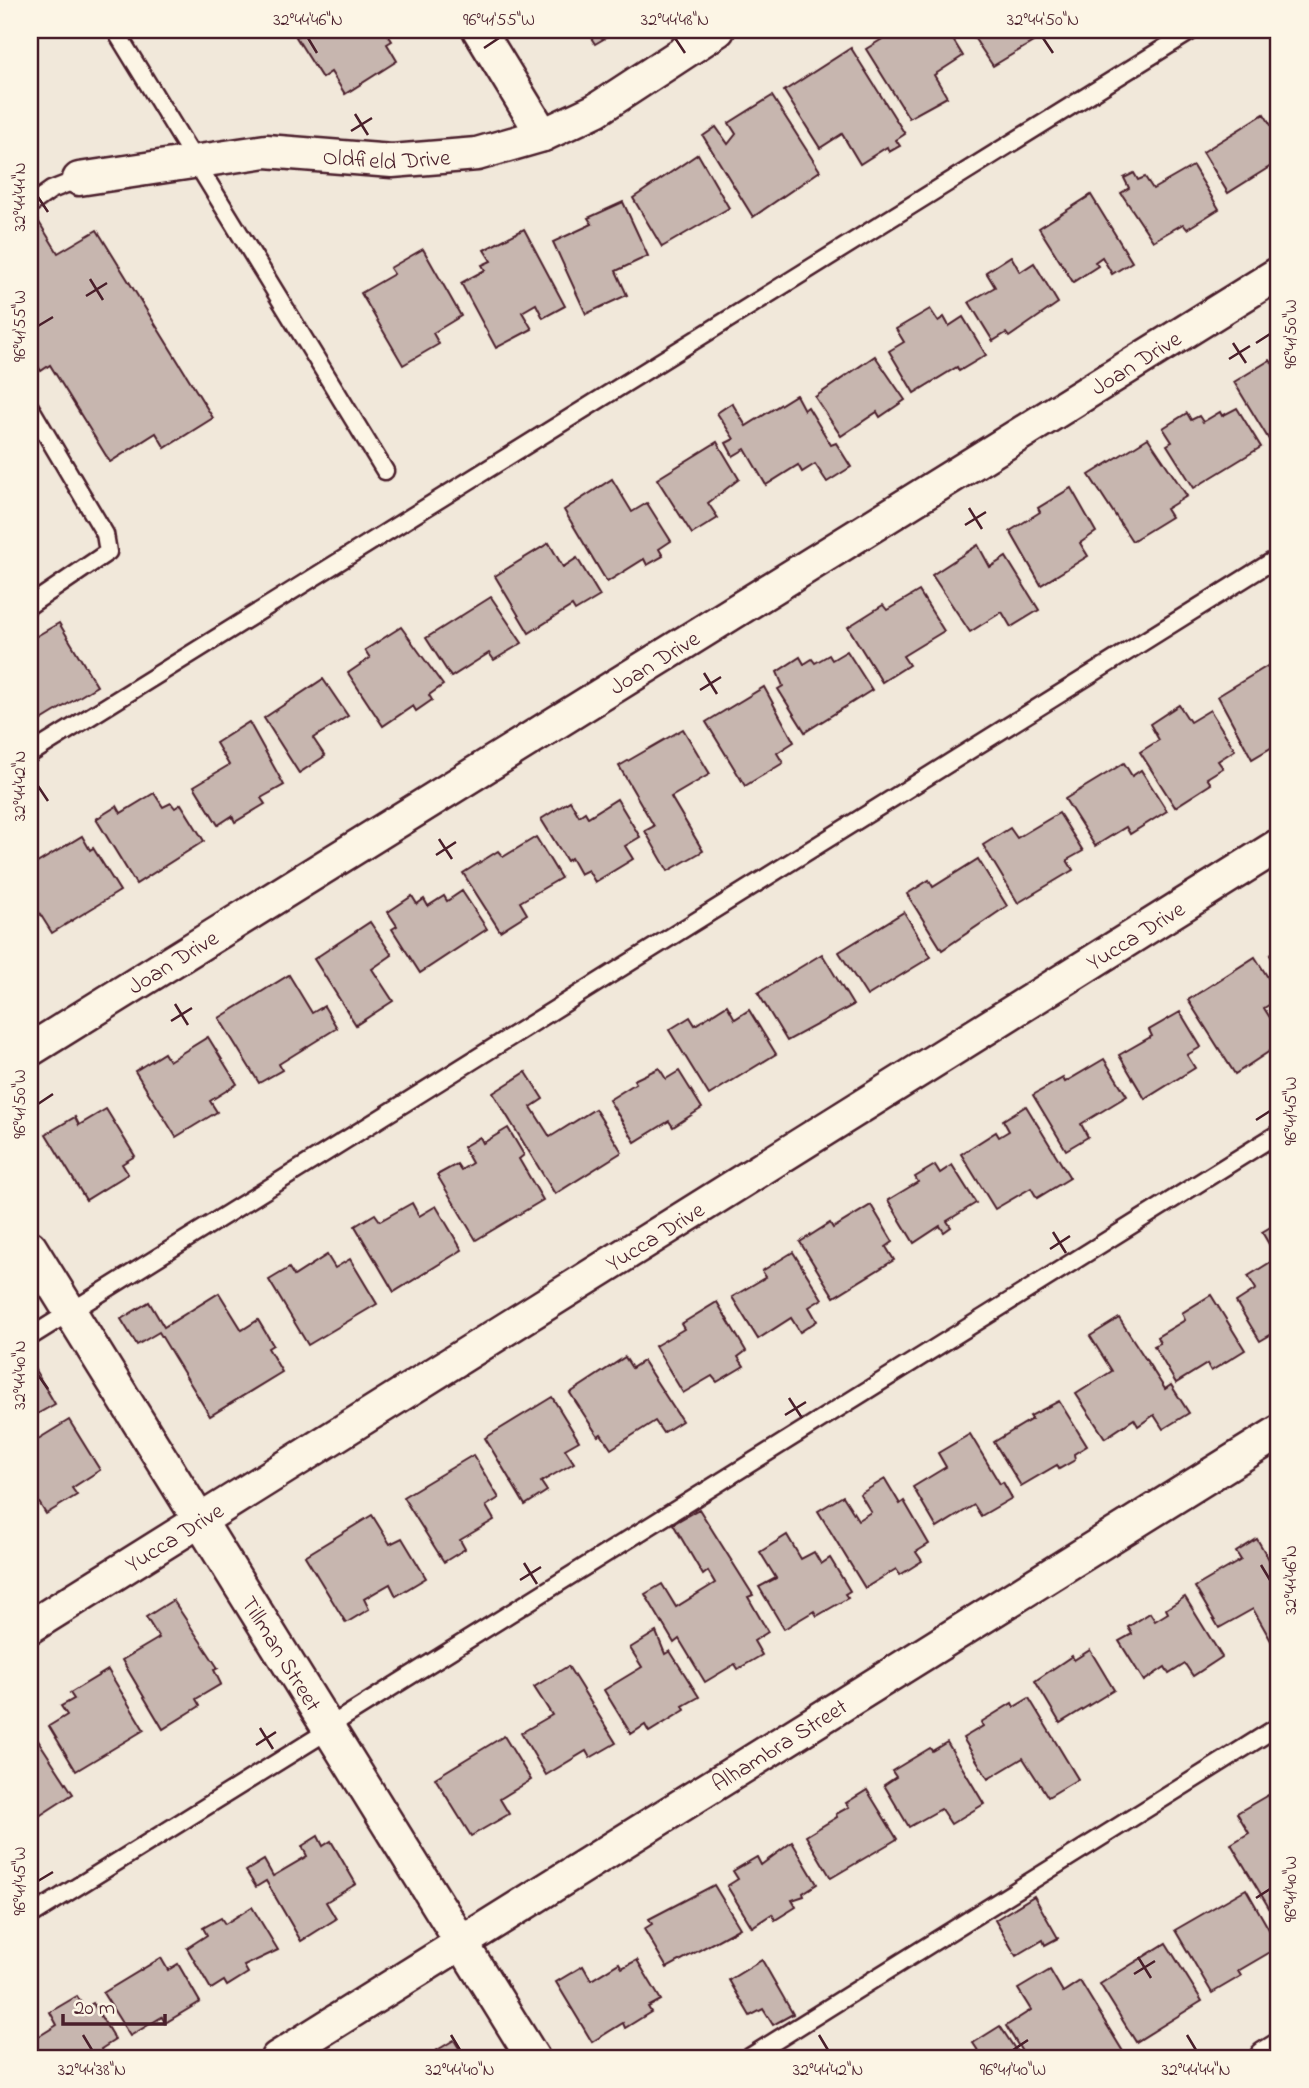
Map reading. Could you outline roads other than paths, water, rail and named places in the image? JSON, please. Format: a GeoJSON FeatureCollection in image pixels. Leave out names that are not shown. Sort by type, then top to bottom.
{"type":"FeatureCollection","features":[{"type":"Feature","properties":{"kind":"street"},"geometry":{"type":"LineString","coordinates":[[479,30],[542,135]]}},
{"type":"Feature","properties":{"kind":"street","name":"Oldfield Drive"},"geometry":{"type":"LineString","coordinates":[[79,179],[266,151],[392,161],[477,154],[542,135],[596,110],[718,30]]}},
{"type":"Feature","properties":{"kind":"street","name":"Joan Drive"},"geometry":{"type":"LineString","coordinates":[[30,1050],[1279,273]]}},
{"type":"Feature","properties":{"kind":"street","name":"Yucca Drive"},"geometry":{"type":"LineString","coordinates":[[30,1628],[1279,845]]}},
{"type":"Feature","properties":{"kind":"street","name":"Tillman Street"},"geometry":{"type":"LineString","coordinates":[[30,1247],[533,2058]]}},
{"type":"Feature","properties":{"kind":"street","name":"Alhambra Street"},"geometry":{"type":"LineString","coordinates":[[278,2058],[1279,1433]]}},
{"type":"Feature","properties":{"kind":"street"},"geometry":{"type":"LineString","coordinates":[[1266,2058],[1279,2050]]}},
{"type":"Feature","properties":{"kind":"lane"},"geometry":{"type":"LineString","coordinates":[[115,30],[385,471]]}},
{"type":"Feature","properties":{"kind":"lane"},"geometry":{"type":"LineString","coordinates":[[30,754],[1193,30]]}},
{"type":"Feature","properties":{"kind":"lane","name":"Oldfield Drive"},"geometry":{"type":"LineString","coordinates":[[30,205],[51,190],[79,179]]}},
{"type":"Feature","properties":{"kind":"lane"},"geometry":{"type":"LineString","coordinates":[[30,407],[105,534],[108,552],[30,605]]}},
{"type":"Feature","properties":{"kind":"lane"},"geometry":{"type":"LineString","coordinates":[[30,1337],[1279,556]]}},
{"type":"Feature","properties":{"kind":"lane"},"geometry":{"type":"LineString","coordinates":[[30,1916],[1279,1133]]}},
{"type":"Feature","properties":{"kind":"lane"},"geometry":{"type":"LineString","coordinates":[[748,2058],[1279,1726]]}}]}
